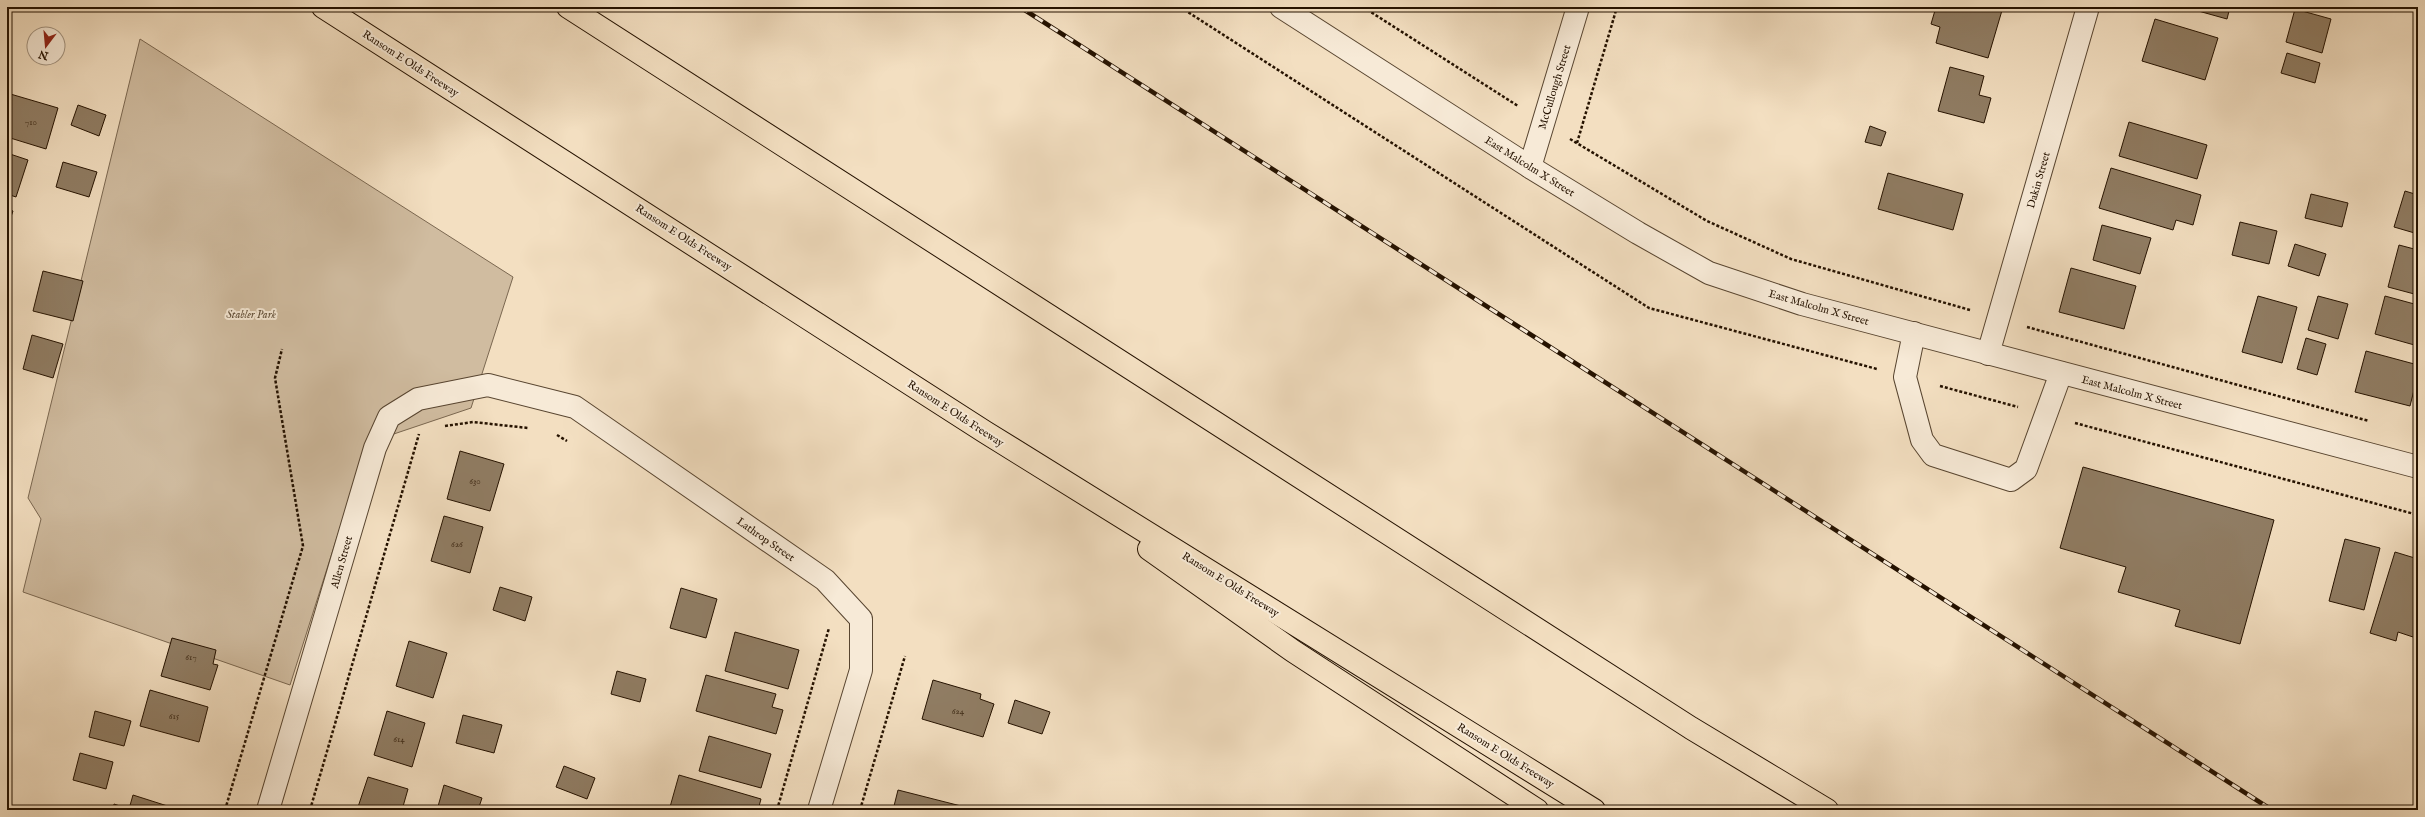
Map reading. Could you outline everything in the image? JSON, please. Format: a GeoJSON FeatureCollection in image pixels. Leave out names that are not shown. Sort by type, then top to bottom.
{"type":"FeatureCollection","features":[{"type":"Feature","properties":{"kind":"highway","name":"Ransom E Olds Freeway"},"geometry":{"type":"LineString","coordinates":[[323,7],[985,432],[1594,810]]}},
{"type":"Feature","properties":{"kind":"highway"},"geometry":{"type":"LineString","coordinates":[[568,7],[1684,724],[1826,810]]}},
{"type":"Feature","properties":{"kind":"highway"},"geometry":{"type":"LineString","coordinates":[[985,432],[1287,647],[1537,810]]}},
{"type":"Feature","properties":{"kind":"street","name":"East Malcolm X Street"},"geometry":{"type":"LineString","coordinates":[[1280,7],[1530,167],[1638,233],[1709,272],[1802,304],[1914,332],[1988,354],[2418,467]]}},
{"type":"Feature","properties":{"kind":"street","name":"McCullough Street"},"geometry":{"type":"LineString","coordinates":[[1530,167],[1578,7]]}},
{"type":"Feature","properties":{"kind":"street","name":"Dakin Street"},"geometry":{"type":"LineString","coordinates":[[1988,354],[2088,7]]}},
{"type":"Feature","properties":{"kind":"street"},"geometry":{"type":"LineString","coordinates":[[1914,332],[1905,377],[1922,440],[1933,455],[2011,480],[2026,469],[2061,373]]}},
{"type":"Feature","properties":{"kind":"street","name":"Allen Street"},"geometry":{"type":"LineString","coordinates":[[268,810],[375,448],[388,417],[418,399],[488,385]]}},
{"type":"Feature","properties":{"kind":"street","name":"Lathrop Street"},"geometry":{"type":"LineString","coordinates":[[488,385],[575,407],[825,580],[861,619],[861,670],[819,810]]}},
{"type":"Feature","properties":{"kind":"path"},"geometry":{"type":"LineString","coordinates":[[1363,7],[1543,122],[1707,221],[1791,259],[1998,319],[2372,421]]}},
{"type":"Feature","properties":{"kind":"path"},"geometry":{"type":"LineString","coordinates":[[1577,143],[1617,7]]}},
{"type":"Feature","properties":{"kind":"path"},"geometry":{"type":"LineString","coordinates":[[225,810],[303,546],[275,378],[282,349]]}},
{"type":"Feature","properties":{"kind":"path"},"geometry":{"type":"LineString","coordinates":[[443,427],[473,422],[533,429]]}},
{"type":"Feature","properties":{"kind":"path"},"geometry":{"type":"LineString","coordinates":[[310,810],[421,430]]}},
{"type":"Feature","properties":{"kind":"path"},"geometry":{"type":"LineString","coordinates":[[555,434],[568,441]]}},
{"type":"Feature","properties":{"kind":"path"},"geometry":{"type":"LineString","coordinates":[[777,810],[831,622]]}},
{"type":"Feature","properties":{"kind":"path"},"geometry":{"type":"LineString","coordinates":[[860,810],[905,656]]}},
{"type":"Feature","properties":{"kind":"green space","name":"Stabler Park"},"geometry":{"type":"Polygon","coordinates":[[[140,39],[513,277],[471,408],[367,443],[290,685],[23,592],[41,519],[28,498],[140,39]]]}},
{"type":"Feature","properties":{"kind":"building"},"geometry":{"type":"Polygon","coordinates":[[[1936,7],[2003,7],[1988,58],[1936,43],[1940,27],[1931,24],[1936,7]]]}},
{"type":"Feature","properties":{"kind":"building"},"geometry":{"type":"Polygon","coordinates":[[[2184,7],[2230,7],[2227,19],[2184,7]]]}},
{"type":"Feature","properties":{"kind":"building"},"geometry":{"type":"Polygon","coordinates":[[[2295,9],[2331,19],[2322,53],[2286,42],[2295,9]]]}},
{"type":"Feature","properties":{"kind":"building"},"geometry":{"type":"Polygon","coordinates":[[[2155,19],[2218,38],[2205,80],[2142,61],[2155,19]]]}},
{"type":"Feature","properties":{"kind":"building"},"geometry":{"type":"Polygon","coordinates":[[[2287,53],[2320,63],[2315,83],[2281,73],[2287,53]]]}},
{"type":"Feature","properties":{"kind":"building"},"geometry":{"type":"Polygon","coordinates":[[[1950,67],[1984,76],[1979,95],[1991,98],[1984,123],[1938,111],[1950,67]]]}},
{"type":"Feature","properties":{"kind":"building"},"geometry":{"type":"Polygon","coordinates":[[[7,93],[58,108],[46,149],[7,137],[7,93]]]}},
{"type":"Feature","properties":{"kind":"building"},"geometry":{"type":"Polygon","coordinates":[[[78,105],[106,115],[99,136],[71,125],[78,105]]]}},
{"type":"Feature","properties":{"kind":"building"},"geometry":{"type":"Polygon","coordinates":[[[2129,122],[2207,145],[2197,179],[2119,156],[2129,122]]]}},
{"type":"Feature","properties":{"kind":"building"},"geometry":{"type":"Polygon","coordinates":[[[1870,126],[1886,132],[1881,146],[1865,142],[1870,126]]]}},
{"type":"Feature","properties":{"kind":"building"},"geometry":{"type":"Polygon","coordinates":[[[7,153],[28,160],[16,197],[7,194],[7,153]]]}},
{"type":"Feature","properties":{"kind":"building"},"geometry":{"type":"Polygon","coordinates":[[[63,162],[97,172],[89,197],[56,187],[63,162]]]}},
{"type":"Feature","properties":{"kind":"building"},"geometry":{"type":"Polygon","coordinates":[[[2111,168],[2201,195],[2193,225],[2176,220],[2173,230],[2099,208],[2111,168]]]}},
{"type":"Feature","properties":{"kind":"building"},"geometry":{"type":"Polygon","coordinates":[[[1888,173],[1963,194],[1953,230],[1878,209],[1888,173]]]}},
{"type":"Feature","properties":{"kind":"building"},"geometry":{"type":"Polygon","coordinates":[[[2405,191],[2418,195],[2418,234],[2394,227],[2405,191]]]}},
{"type":"Feature","properties":{"kind":"building"},"geometry":{"type":"Polygon","coordinates":[[[2311,194],[2348,203],[2342,227],[2305,218],[2311,194]]]}},
{"type":"Feature","properties":{"kind":"building"},"geometry":{"type":"Polygon","coordinates":[[[7,209],[13,211],[7,228],[7,209]]]}},
{"type":"Feature","properties":{"kind":"building"},"geometry":{"type":"Polygon","coordinates":[[[2240,222],[2277,231],[2269,264],[2232,255],[2240,222]]]}},
{"type":"Feature","properties":{"kind":"building"},"geometry":{"type":"Polygon","coordinates":[[[2102,225],[2151,238],[2140,274],[2093,260],[2102,225]]]}},
{"type":"Feature","properties":{"kind":"building"},"geometry":{"type":"Polygon","coordinates":[[[2295,244],[2326,254],[2319,276],[2288,266],[2295,244]]]}},
{"type":"Feature","properties":{"kind":"building"},"geometry":{"type":"Polygon","coordinates":[[[2399,245],[2418,250],[2418,295],[2388,287],[2399,245]]]}},
{"type":"Feature","properties":{"kind":"building"},"geometry":{"type":"Polygon","coordinates":[[[2071,268],[2136,286],[2124,329],[2059,312],[2071,268]]]}},
{"type":"Feature","properties":{"kind":"building"},"geometry":{"type":"Polygon","coordinates":[[[43,271],[83,281],[73,321],[33,311],[43,271]]]}},
{"type":"Feature","properties":{"kind":"building"},"geometry":{"type":"Polygon","coordinates":[[[2258,296],[2297,307],[2282,363],[2242,352],[2258,296]]]}},
{"type":"Feature","properties":{"kind":"building"},"geometry":{"type":"Polygon","coordinates":[[[2318,296],[2348,304],[2338,339],[2308,330],[2318,296]]]}},
{"type":"Feature","properties":{"kind":"building"},"geometry":{"type":"Polygon","coordinates":[[[2385,296],[2418,305],[2418,346],[2375,334],[2385,296]]]}},
{"type":"Feature","properties":{"kind":"building"},"geometry":{"type":"Polygon","coordinates":[[[32,335],[63,344],[53,378],[23,369],[32,335]]]}},
{"type":"Feature","properties":{"kind":"building"},"geometry":{"type":"Polygon","coordinates":[[[2306,338],[2326,344],[2317,375],[2297,369],[2306,338]]]}},
{"type":"Feature","properties":{"kind":"building"},"geometry":{"type":"Polygon","coordinates":[[[2366,351],[2418,365],[2418,374],[2410,406],[2355,392],[2366,351]]]}},
{"type":"Feature","properties":{"kind":"building"},"geometry":{"type":"Polygon","coordinates":[[[460,451],[504,464],[490,511],[447,499],[460,451]]]}},
{"type":"Feature","properties":{"kind":"building"},"geometry":{"type":"Polygon","coordinates":[[[2083,467],[2274,520],[2240,644],[2175,626],[2180,610],[2118,592],[2126,567],[2060,548],[2083,467]]]}},
{"type":"Feature","properties":{"kind":"building"},"geometry":{"type":"Polygon","coordinates":[[[444,516],[483,527],[470,573],[431,561],[444,516]]]}},
{"type":"Feature","properties":{"kind":"building"},"geometry":{"type":"Polygon","coordinates":[[[2345,539],[2380,548],[2364,610],[2329,601],[2345,539]]]}},
{"type":"Feature","properties":{"kind":"building"},"geometry":{"type":"Polygon","coordinates":[[[2395,552],[2418,559],[2418,622],[2413,637],[2398,632],[2396,641],[2370,633],[2395,552]]]}},
{"type":"Feature","properties":{"kind":"building"},"geometry":{"type":"Polygon","coordinates":[[[500,587],[532,597],[525,621],[493,610],[500,587]]]}},
{"type":"Feature","properties":{"kind":"building"},"geometry":{"type":"Polygon","coordinates":[[[681,588],[717,599],[706,638],[670,628],[681,588]]]}},
{"type":"Feature","properties":{"kind":"building"},"geometry":{"type":"Polygon","coordinates":[[[735,632],[799,650],[788,689],[725,671],[735,632]]]}},
{"type":"Feature","properties":{"kind":"building"},"geometry":{"type":"Polygon","coordinates":[[[172,638],[216,650],[213,664],[218,665],[210,690],[161,676],[172,638]]]}},
{"type":"Feature","properties":{"kind":"building"},"geometry":{"type":"Polygon","coordinates":[[[409,641],[447,653],[433,698],[396,686],[409,641]]]}},
{"type":"Feature","properties":{"kind":"building"},"geometry":{"type":"Polygon","coordinates":[[[617,671],[646,679],[640,702],[611,694],[617,671]]]}},
{"type":"Feature","properties":{"kind":"building"},"geometry":{"type":"Polygon","coordinates":[[[706,675],[776,694],[772,707],[783,710],[776,734],[696,711],[706,675]]]}},
{"type":"Feature","properties":{"kind":"building"},"geometry":{"type":"Polygon","coordinates":[[[933,680],[981,694],[980,699],[994,704],[983,737],[922,719],[933,680]]]}},
{"type":"Feature","properties":{"kind":"building"},"geometry":{"type":"Polygon","coordinates":[[[150,690],[208,707],[199,742],[140,726],[150,690]]]}},
{"type":"Feature","properties":{"kind":"building"},"geometry":{"type":"Polygon","coordinates":[[[1015,700],[1050,712],[1042,734],[1008,723],[1015,700]]]}},
{"type":"Feature","properties":{"kind":"building"},"geometry":{"type":"Polygon","coordinates":[[[95,711],[131,721],[124,746],[89,737],[95,711]]]}},
{"type":"Feature","properties":{"kind":"building"},"geometry":{"type":"Polygon","coordinates":[[[387,711],[425,723],[412,767],[374,755],[387,711]]]}},
{"type":"Feature","properties":{"kind":"building"},"geometry":{"type":"Polygon","coordinates":[[[463,715],[502,725],[494,753],[456,743],[463,715]]]}},
{"type":"Feature","properties":{"kind":"building"},"geometry":{"type":"Polygon","coordinates":[[[709,736],[771,754],[761,788],[699,771],[709,736]]]}},
{"type":"Feature","properties":{"kind":"building"},"geometry":{"type":"Polygon","coordinates":[[[80,753],[113,762],[106,789],[73,780],[80,753]]]}},
{"type":"Feature","properties":{"kind":"building"},"geometry":{"type":"Polygon","coordinates":[[[564,766],[595,778],[587,799],[556,787],[564,766]]]}},
{"type":"Feature","properties":{"kind":"building"},"geometry":{"type":"Polygon","coordinates":[[[679,775],[761,799],[758,810],[678,810],[670,807],[679,775]]]}},
{"type":"Feature","properties":{"kind":"building"},"geometry":{"type":"Polygon","coordinates":[[[368,777],[408,789],[402,810],[357,810],[368,777]]]}},
{"type":"Feature","properties":{"kind":"building"},"geometry":{"type":"Polygon","coordinates":[[[444,785],[482,798],[478,810],[437,810],[444,785]]]}},
{"type":"Feature","properties":{"kind":"building"},"geometry":{"type":"Polygon","coordinates":[[[898,790],[961,806],[959,810],[893,810],[898,790]]]}},
{"type":"Feature","properties":{"kind":"building"},"geometry":{"type":"Polygon","coordinates":[[[133,795],[180,810],[113,810],[114,804],[129,809],[133,795]]]}},
{"type":"Feature","properties":{"kind":"railway"},"geometry":{"type":"LineString","coordinates":[[1020,7],[2272,810]]}}]}
